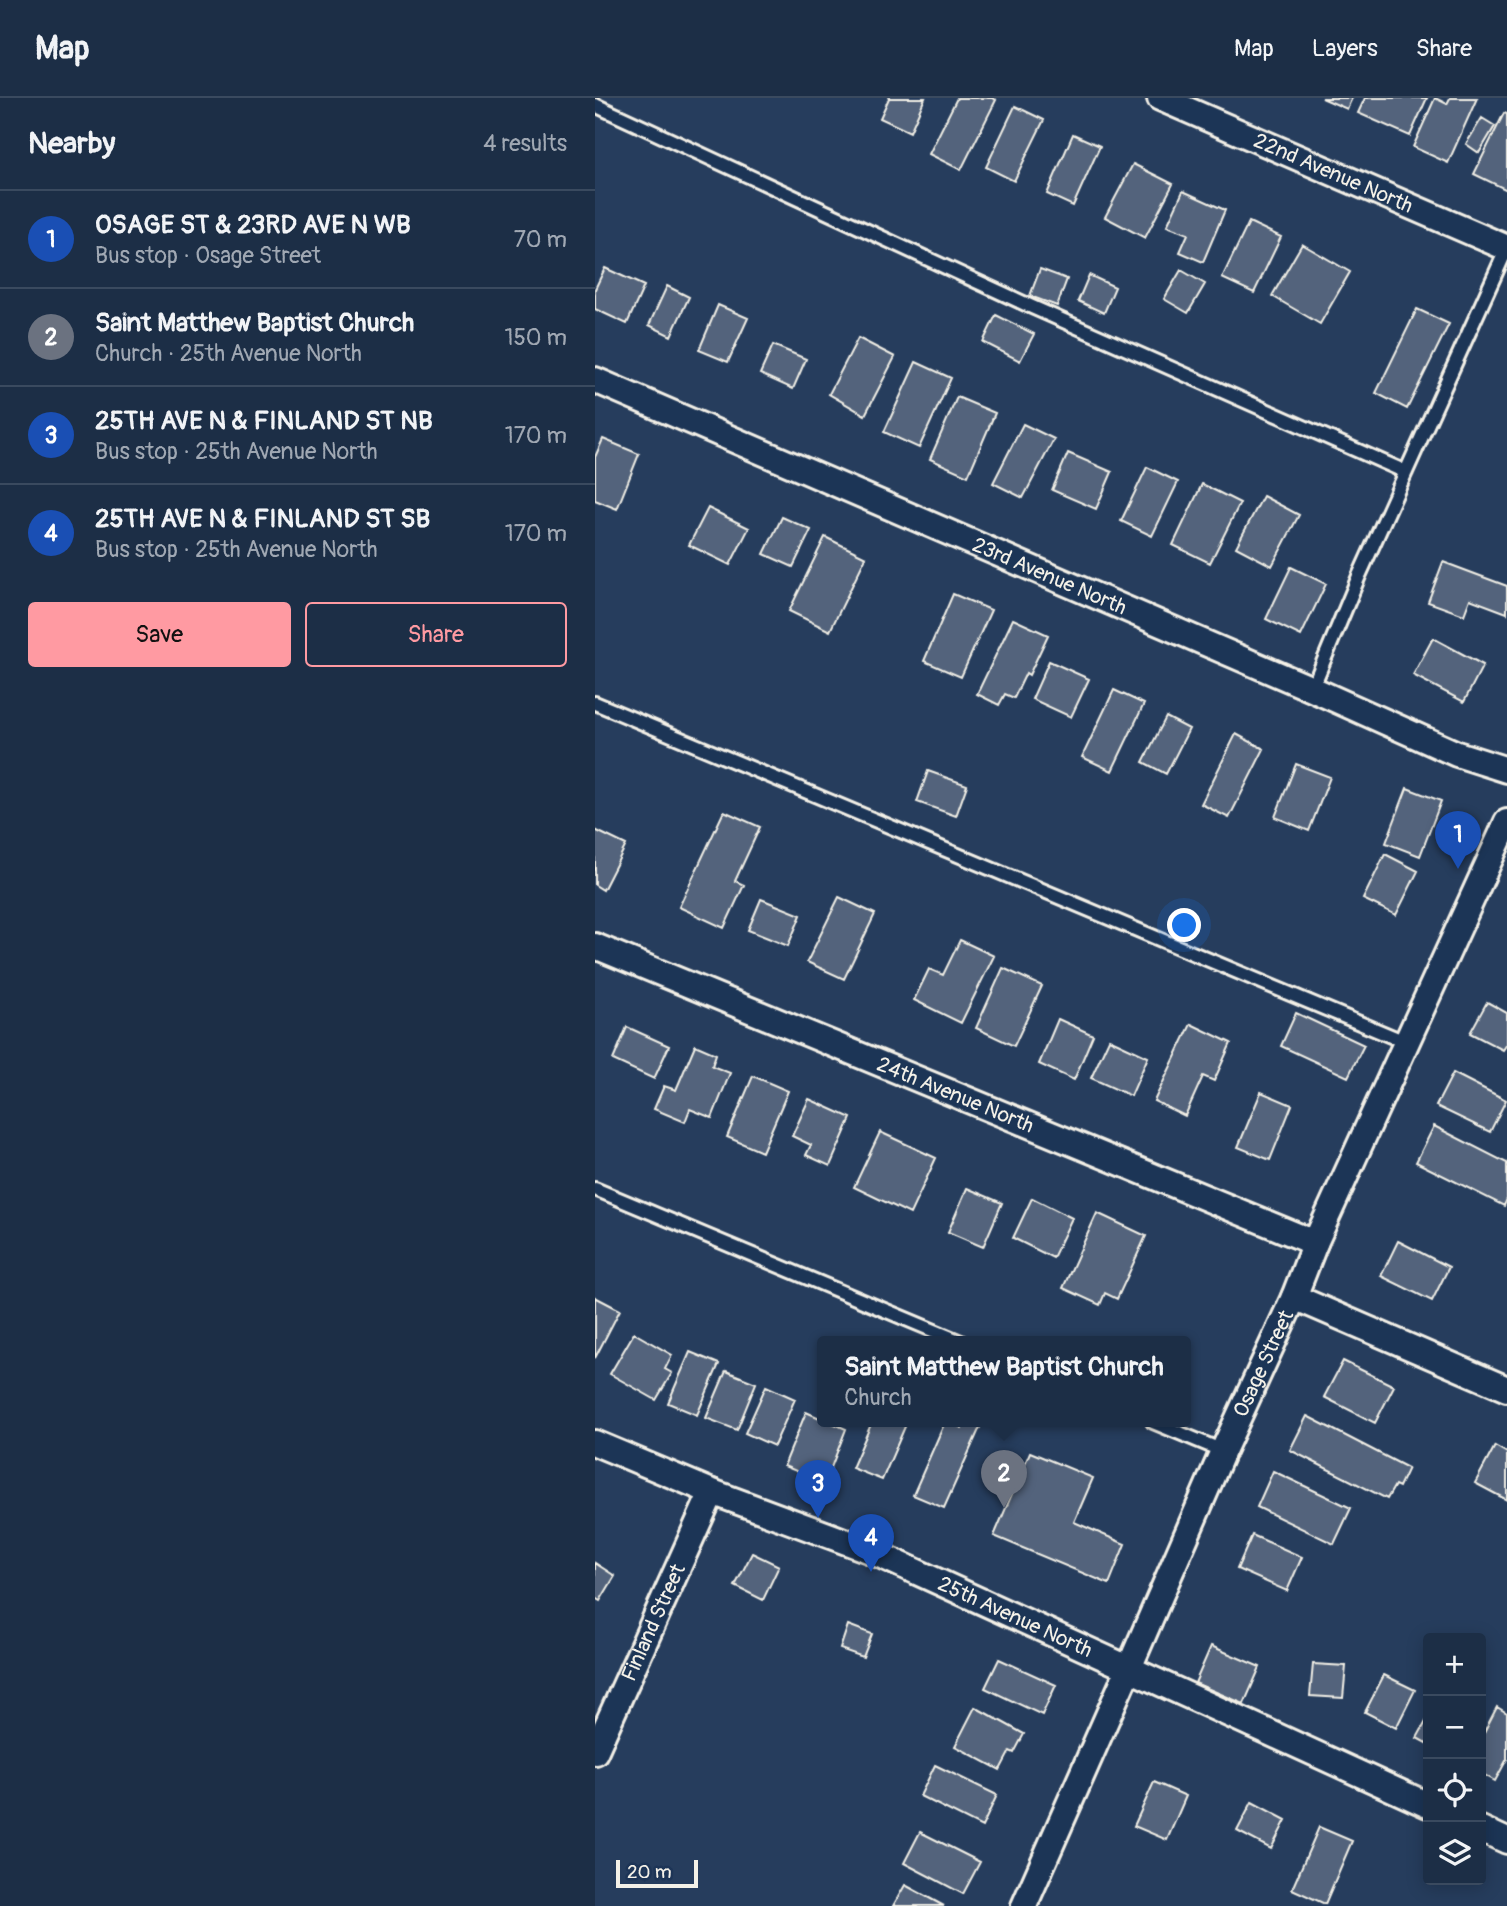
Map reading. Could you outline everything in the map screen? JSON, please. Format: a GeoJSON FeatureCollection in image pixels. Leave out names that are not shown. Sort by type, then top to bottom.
{"type":"FeatureCollection","features":[{"type":"Feature","properties":{"kind":"street","name":"22nd Avenue North"},"geometry":{"type":"LineString","coordinates":[[1160,98],[1507,248]]}},
{"type":"Feature","properties":{"kind":"street","name":"23rd Avenue North"},"geometry":{"type":"LineString","coordinates":[[595,380],[1457,754],[1507,769]]}},
{"type":"Feature","properties":{"kind":"street","name":"Osage Street"},"geometry":{"type":"LineString","coordinates":[[1024,1906],[1223,1451],[1294,1297],[1315,1243],[1507,822]]}},
{"type":"Feature","properties":{"kind":"street","name":"24th Avenue North"},"geometry":{"type":"LineString","coordinates":[[595,946],[1315,1243]]}},
{"type":"Feature","properties":{"kind":"street"},"geometry":{"type":"LineString","coordinates":[[1294,1297],[1507,1389]]}},
{"type":"Feature","properties":{"kind":"street","name":"25th Avenue North"},"geometry":{"type":"LineString","coordinates":[[595,1443],[712,1492],[871,1551],[1423,1803]]}},
{"type":"Feature","properties":{"kind":"street","name":"Finland Street"},"geometry":{"type":"LineString","coordinates":[[595,1752],[712,1492]]}},
{"type":"Feature","properties":{"kind":"street"},"geometry":{"type":"LineString","coordinates":[[1486,1831],[1507,1841]]}},
{"type":"Feature","properties":{"kind":"lane"},"geometry":{"type":"LineString","coordinates":[[595,105],[1032,307],[1406,472]]}},
{"type":"Feature","properties":{"kind":"lane"},"geometry":{"type":"LineString","coordinates":[[1312,690],[1359,576],[1507,248]]}},
{"type":"Feature","properties":{"kind":"lane"},"geometry":{"type":"LineString","coordinates":[[595,703],[1405,1042]]}},
{"type":"Feature","properties":{"kind":"lane"},"geometry":{"type":"LineString","coordinates":[[595,1189],[947,1336]]}},
{"type":"Feature","properties":{"kind":"lane"},"geometry":{"type":"LineString","coordinates":[[1165,1427],[1223,1451]]}},
{"type":"Feature","properties":{"kind":"building"},"geometry":{"type":"Polygon","coordinates":[[[889,98],[925,98],[910,132],[880,118],[889,98]]]}},
{"type":"Feature","properties":{"kind":"building"},"geometry":{"type":"Polygon","coordinates":[[[957,98],[996,100],[961,170],[929,154],[957,98]]]}},
{"type":"Feature","properties":{"kind":"building"},"geometry":{"type":"Polygon","coordinates":[[[1322,98],[1352,98],[1347,109],[1322,98]]]}},
{"type":"Feature","properties":{"kind":"building"},"geometry":{"type":"Polygon","coordinates":[[[1365,98],[1427,98],[1410,136],[1358,113],[1365,98]]]}},
{"type":"Feature","properties":{"kind":"building"},"geometry":{"type":"Polygon","coordinates":[[[1435,98],[1447,104],[1450,98],[1477,98],[1448,163],[1413,147],[1435,98]]]}},
{"type":"Feature","properties":{"kind":"building"},"geometry":{"type":"Polygon","coordinates":[[[1015,106],[1044,120],[1014,181],[986,167],[1015,106]]]}},
{"type":"Feature","properties":{"kind":"building"},"geometry":{"type":"Polygon","coordinates":[[[1504,113],[1507,114],[1507,190],[1474,174],[1504,113]]]}},
{"type":"Feature","properties":{"kind":"building"},"geometry":{"type":"Polygon","coordinates":[[[1482,118],[1495,126],[1479,153],[1466,144],[1482,118]]]}},
{"type":"Feature","properties":{"kind":"building"},"geometry":{"type":"Polygon","coordinates":[[[1073,134],[1100,146],[1073,206],[1047,194],[1073,134]]]}},
{"type":"Feature","properties":{"kind":"building"},"geometry":{"type":"Polygon","coordinates":[[[1133,164],[1173,184],[1145,238],[1105,217],[1133,164]]]}},
{"type":"Feature","properties":{"kind":"building"},"geometry":{"type":"Polygon","coordinates":[[[1183,191],[1225,210],[1203,262],[1180,252],[1188,234],[1167,226],[1183,191]]]}},
{"type":"Feature","properties":{"kind":"building"},"geometry":{"type":"Polygon","coordinates":[[[1249,222],[1281,237],[1254,293],[1222,278],[1249,222]]]}},
{"type":"Feature","properties":{"kind":"building"},"geometry":{"type":"Polygon","coordinates":[[[1302,244],[1350,272],[1320,324],[1272,296],[1302,244]]]}},
{"type":"Feature","properties":{"kind":"building"},"geometry":{"type":"Polygon","coordinates":[[[605,268],[644,286],[627,324],[595,309],[595,289],[605,268]]]}},
{"type":"Feature","properties":{"kind":"building"},"geometry":{"type":"Polygon","coordinates":[[[1040,269],[1067,279],[1057,306],[1030,296],[1040,269]]]}},
{"type":"Feature","properties":{"kind":"building"},"geometry":{"type":"Polygon","coordinates":[[[1181,270],[1205,284],[1188,313],[1164,299],[1181,270]]]}},
{"type":"Feature","properties":{"kind":"building"},"geometry":{"type":"Polygon","coordinates":[[[1089,275],[1115,287],[1104,313],[1078,301],[1089,275]]]}},
{"type":"Feature","properties":{"kind":"building"},"geometry":{"type":"Polygon","coordinates":[[[667,286],[689,297],[671,336],[649,325],[667,286]]]}},
{"type":"Feature","properties":{"kind":"building"},"geometry":{"type":"Polygon","coordinates":[[[718,305],[748,318],[728,362],[699,350],[718,305]]]}},
{"type":"Feature","properties":{"kind":"building"},"geometry":{"type":"Polygon","coordinates":[[[1417,309],[1449,324],[1407,409],[1376,393],[1417,309]]]}},
{"type":"Feature","properties":{"kind":"building"},"geometry":{"type":"Polygon","coordinates":[[[996,315],[1034,334],[1020,361],[983,342],[996,315]]]}},
{"type":"Feature","properties":{"kind":"building"},"geometry":{"type":"Polygon","coordinates":[[[858,338],[895,357],[865,415],[829,394],[858,338]]]}},
{"type":"Feature","properties":{"kind":"building"},"geometry":{"type":"Polygon","coordinates":[[[773,345],[806,359],[793,389],[760,374],[773,345]]]}},
{"type":"Feature","properties":{"kind":"building"},"geometry":{"type":"Polygon","coordinates":[[[916,362],[951,378],[919,448],[884,432],[916,362]]]}},
{"type":"Feature","properties":{"kind":"building"},"geometry":{"type":"Polygon","coordinates":[[[957,397],[995,413],[968,476],[930,459],[957,397]]]}},
{"type":"Feature","properties":{"kind":"building"},"geometry":{"type":"Polygon","coordinates":[[[1023,424],[1054,439],[1023,498],[993,483],[1023,424]]]}},
{"type":"Feature","properties":{"kind":"building"},"geometry":{"type":"Polygon","coordinates":[[[603,439],[639,454],[617,509],[595,500],[595,457],[603,439]]]}},
{"type":"Feature","properties":{"kind":"building"},"geometry":{"type":"Polygon","coordinates":[[[1068,453],[1112,472],[1096,509],[1052,490],[1068,453]]]}},
{"type":"Feature","properties":{"kind":"building"},"geometry":{"type":"Polygon","coordinates":[[[1147,467],[1178,482],[1152,536],[1121,521],[1147,467]]]}},
{"type":"Feature","properties":{"kind":"building"},"geometry":{"type":"Polygon","coordinates":[[[1202,484],[1240,503],[1210,563],[1173,545],[1202,484]]]}},
{"type":"Feature","properties":{"kind":"building"},"geometry":{"type":"Polygon","coordinates":[[[1263,496],[1299,515],[1272,566],[1236,547],[1263,496]]]}},
{"type":"Feature","properties":{"kind":"building"},"geometry":{"type":"Polygon","coordinates":[[[708,508],[749,528],[730,565],[689,545],[708,508]]]}},
{"type":"Feature","properties":{"kind":"building"},"geometry":{"type":"Polygon","coordinates":[[[782,517],[811,530],[793,567],[764,554],[782,517]]]}},
{"type":"Feature","properties":{"kind":"building"},"geometry":{"type":"Polygon","coordinates":[[[825,537],[866,557],[830,631],[789,611],[825,537]]]}},
{"type":"Feature","properties":{"kind":"building"},"geometry":{"type":"Polygon","coordinates":[[[1443,562],[1507,586],[1507,613],[1470,599],[1464,615],[1428,602],[1443,562]]]}},
{"type":"Feature","properties":{"kind":"building"},"geometry":{"type":"Polygon","coordinates":[[[1291,567],[1326,584],[1301,636],[1266,619],[1291,567]]]}},
{"type":"Feature","properties":{"kind":"building"},"geometry":{"type":"Polygon","coordinates":[[[953,594],[991,610],[961,677],[924,661],[953,594]]]}},
{"type":"Feature","properties":{"kind":"building"},"geometry":{"type":"Polygon","coordinates":[[[1013,619],[1048,635],[1029,675],[1026,673],[1014,698],[1005,694],[999,705],[977,694],[1013,619]]]}},
{"type":"Feature","properties":{"kind":"building"},"geometry":{"type":"Polygon","coordinates":[[[1433,638],[1483,665],[1464,702],[1413,675],[1433,638]]]}},
{"type":"Feature","properties":{"kind":"building"},"geometry":{"type":"Polygon","coordinates":[[[1049,661],[1089,679],[1071,717],[1032,699],[1049,661]]]}},
{"type":"Feature","properties":{"kind":"building"},"geometry":{"type":"Polygon","coordinates":[[[1114,690],[1144,704],[1112,771],[1082,757],[1114,690]]]}},
{"type":"Feature","properties":{"kind":"building"},"geometry":{"type":"Polygon","coordinates":[[[1166,717],[1189,729],[1166,774],[1143,762],[1166,717]]]}},
{"type":"Feature","properties":{"kind":"building"},"geometry":{"type":"Polygon","coordinates":[[[1236,734],[1264,749],[1229,818],[1201,804],[1236,734]]]}},
{"type":"Feature","properties":{"kind":"building"},"geometry":{"type":"Polygon","coordinates":[[[1296,764],[1330,777],[1309,831],[1275,817],[1296,764]]]}},
{"type":"Feature","properties":{"kind":"building"},"geometry":{"type":"Polygon","coordinates":[[[928,771],[967,785],[956,816],[917,802],[928,771]]]}},
{"type":"Feature","properties":{"kind":"building"},"geometry":{"type":"Polygon","coordinates":[[[1407,788],[1441,801],[1420,856],[1386,843],[1407,788]]]}},
{"type":"Feature","properties":{"kind":"building"},"geometry":{"type":"Polygon","coordinates":[[[724,811],[760,827],[735,881],[744,885],[724,928],[679,907],[724,811]]]}},
{"type":"Feature","properties":{"kind":"building"},"geometry":{"type":"Polygon","coordinates":[[[595,830],[626,845],[603,890],[595,885],[595,830]]]}},
{"type":"Feature","properties":{"kind":"building"},"geometry":{"type":"Polygon","coordinates":[[[1385,854],[1418,871],[1396,915],[1363,899],[1385,854]]]}},
{"type":"Feature","properties":{"kind":"building"},"geometry":{"type":"Polygon","coordinates":[[[839,897],[875,914],[844,979],[807,962],[839,897]]]}},
{"type":"Feature","properties":{"kind":"building"},"geometry":{"type":"Polygon","coordinates":[[[761,899],[801,915],[788,946],[748,930],[761,899]]]}},
{"type":"Feature","properties":{"kind":"building"},"geometry":{"type":"Polygon","coordinates":[[[960,940],[994,956],[961,1023],[914,1000],[929,969],[943,975],[960,940]]]}},
{"type":"Feature","properties":{"kind":"building"},"geometry":{"type":"Polygon","coordinates":[[[1003,968],[1042,986],[1014,1046],[976,1028],[1003,968]]]}},
{"type":"Feature","properties":{"kind":"building"},"geometry":{"type":"Polygon","coordinates":[[[1487,1002],[1507,1013],[1507,1044],[1503,1050],[1470,1033],[1487,1002]]]}},
{"type":"Feature","properties":{"kind":"building"},"geometry":{"type":"Polygon","coordinates":[[[1296,1013],[1364,1045],[1348,1077],[1281,1046],[1296,1013]]]}},
{"type":"Feature","properties":{"kind":"building"},"geometry":{"type":"Polygon","coordinates":[[[1058,1019],[1093,1035],[1074,1080],[1039,1064],[1058,1019]]]}},
{"type":"Feature","properties":{"kind":"building"},"geometry":{"type":"Polygon","coordinates":[[[1191,1024],[1231,1043],[1214,1081],[1203,1076],[1185,1116],[1154,1101],[1191,1024]]]}},
{"type":"Feature","properties":{"kind":"building"},"geometry":{"type":"Polygon","coordinates":[[[627,1027],[669,1046],[654,1079],[613,1060],[627,1027]]]}},
{"type":"Feature","properties":{"kind":"building"},"geometry":{"type":"Polygon","coordinates":[[[1109,1039],[1148,1057],[1131,1096],[1091,1078],[1109,1039]]]}},
{"type":"Feature","properties":{"kind":"building"},"geometry":{"type":"Polygon","coordinates":[[[695,1045],[716,1054],[712,1066],[730,1073],[712,1118],[690,1109],[685,1122],[654,1109],[664,1086],[676,1090],[695,1045]]]}},
{"type":"Feature","properties":{"kind":"building"},"geometry":{"type":"Polygon","coordinates":[[[1453,1073],[1506,1100],[1490,1132],[1436,1106],[1453,1073]]]}},
{"type":"Feature","properties":{"kind":"building"},"geometry":{"type":"Polygon","coordinates":[[[753,1076],[788,1091],[762,1152],[727,1137],[753,1076]]]}},
{"type":"Feature","properties":{"kind":"building"},"geometry":{"type":"Polygon","coordinates":[[[1261,1092],[1292,1105],[1270,1160],[1238,1147],[1261,1092]]]}},
{"type":"Feature","properties":{"kind":"building"},"geometry":{"type":"Polygon","coordinates":[[[809,1099],[851,1118],[830,1166],[806,1155],[811,1145],[792,1136],[809,1099]]]}},
{"type":"Feature","properties":{"kind":"building"},"geometry":{"type":"Polygon","coordinates":[[[1434,1126],[1507,1163],[1507,1199],[1504,1206],[1416,1162],[1434,1126]]]}},
{"type":"Feature","properties":{"kind":"building"},"geometry":{"type":"Polygon","coordinates":[[[880,1132],[936,1158],[910,1214],[854,1187],[880,1132]]]}},
{"type":"Feature","properties":{"kind":"building"},"geometry":{"type":"Polygon","coordinates":[[[967,1188],[1002,1203],[983,1247],[948,1232],[967,1188]]]}},
{"type":"Feature","properties":{"kind":"building"},"geometry":{"type":"Polygon","coordinates":[[[1032,1198],[1072,1218],[1053,1258],[1013,1238],[1032,1198]]]}},
{"type":"Feature","properties":{"kind":"building"},"geometry":{"type":"Polygon","coordinates":[[[1097,1213],[1146,1236],[1117,1299],[1105,1293],[1100,1305],[1063,1288],[1097,1213]]]}},
{"type":"Feature","properties":{"kind":"building"},"geometry":{"type":"Polygon","coordinates":[[[1398,1241],[1449,1267],[1432,1301],[1381,1276],[1398,1241]]]}},
{"type":"Feature","properties":{"kind":"building"},"geometry":{"type":"Polygon","coordinates":[[[595,1297],[620,1310],[595,1358],[595,1297]]]}},
{"type":"Feature","properties":{"kind":"building"},"geometry":{"type":"Polygon","coordinates":[[[634,1333],[672,1355],[665,1369],[672,1373],[656,1400],[610,1374],[634,1333]]]}},
{"type":"Feature","properties":{"kind":"building"},"geometry":{"type":"Polygon","coordinates":[[[690,1352],[719,1364],[697,1415],[668,1403],[690,1352]]]}},
{"type":"Feature","properties":{"kind":"building"},"geometry":{"type":"Polygon","coordinates":[[[1343,1361],[1394,1386],[1375,1423],[1324,1397],[1343,1361]]]}},
{"type":"Feature","properties":{"kind":"building"},"geometry":{"type":"Polygon","coordinates":[[[726,1371],[756,1383],[737,1430],[706,1418],[726,1371]]]}},
{"type":"Feature","properties":{"kind":"building"},"geometry":{"type":"Polygon","coordinates":[[[766,1386],[795,1399],[774,1446],[745,1433],[766,1386]]]}},
{"type":"Feature","properties":{"kind":"building"},"geometry":{"type":"Polygon","coordinates":[[[806,1412],[817,1417],[817,1427],[846,1429],[825,1483],[784,1466],[806,1412]]]}},
{"type":"Feature","properties":{"kind":"building"},"geometry":{"type":"Polygon","coordinates":[[[1307,1416],[1408,1468],[1399,1487],[1395,1485],[1387,1499],[1290,1450],[1307,1416]]]}},
{"type":"Feature","properties":{"kind":"building"},"geometry":{"type":"Polygon","coordinates":[[[870,1427],[905,1427],[882,1480],[852,1468],[870,1427]]]}},
{"type":"Feature","properties":{"kind":"building"},"geometry":{"type":"Polygon","coordinates":[[[943,1427],[980,1427],[944,1508],[913,1495],[943,1427]]]}},
{"type":"Feature","properties":{"kind":"building"},"geometry":{"type":"Polygon","coordinates":[[[1495,1446],[1507,1453],[1507,1500],[1475,1483],[1495,1446]]]}},
{"type":"Feature","properties":{"kind":"building"},"geometry":{"type":"Polygon","coordinates":[[[1030,1452],[1093,1478],[1074,1522],[1125,1544],[1109,1584],[994,1536],[1030,1452]]]}},
{"type":"Feature","properties":{"kind":"building"},"geometry":{"type":"Polygon","coordinates":[[[1273,1471],[1351,1508],[1334,1544],[1257,1507],[1273,1471]]]}},
{"type":"Feature","properties":{"kind":"building"},"geometry":{"type":"Polygon","coordinates":[[[1252,1535],[1302,1557],[1287,1591],[1237,1569],[1252,1535]]]}},
{"type":"Feature","properties":{"kind":"building"},"geometry":{"type":"Polygon","coordinates":[[[752,1553],[779,1566],[763,1600],[735,1586],[752,1553]]]}},
{"type":"Feature","properties":{"kind":"building"},"geometry":{"type":"Polygon","coordinates":[[[595,1563],[615,1576],[600,1601],[595,1598],[595,1563]]]}},
{"type":"Feature","properties":{"kind":"building"},"geometry":{"type":"Polygon","coordinates":[[[848,1625],[872,1634],[863,1657],[840,1649],[848,1625]]]}},
{"type":"Feature","properties":{"kind":"building"},"geometry":{"type":"Polygon","coordinates":[[[1211,1646],[1260,1667],[1244,1704],[1195,1683],[1211,1646]]]}},
{"type":"Feature","properties":{"kind":"building"},"geometry":{"type":"Polygon","coordinates":[[[999,1659],[1056,1685],[1042,1715],[985,1688],[999,1659]]]}},
{"type":"Feature","properties":{"kind":"building"},"geometry":{"type":"Polygon","coordinates":[[[1313,1664],[1346,1666],[1343,1698],[1310,1696],[1313,1664]]]}},
{"type":"Feature","properties":{"kind":"building"},"geometry":{"type":"Polygon","coordinates":[[[1384,1675],[1415,1690],[1396,1728],[1365,1712],[1384,1675]]]}},
{"type":"Feature","properties":{"kind":"building"},"geometry":{"type":"Polygon","coordinates":[[[975,1707],[1024,1734],[1014,1753],[1010,1751],[1000,1770],[955,1746],[975,1707]]]}},
{"type":"Feature","properties":{"kind":"building"},"geometry":{"type":"Polygon","coordinates":[[[1497,1707],[1507,1713],[1507,1759],[1495,1781],[1486,1776],[1486,1728],[1497,1707]]]}},
{"type":"Feature","properties":{"kind":"building"},"geometry":{"type":"Polygon","coordinates":[[[1423,1727],[1423,1741],[1417,1738],[1423,1727]]]}},
{"type":"Feature","properties":{"kind":"building"},"geometry":{"type":"Polygon","coordinates":[[[935,1765],[997,1795],[982,1827],[920,1796],[935,1765]]]}},
{"type":"Feature","properties":{"kind":"building"},"geometry":{"type":"Polygon","coordinates":[[[1154,1782],[1186,1796],[1167,1840],[1134,1826],[1154,1782]]]}},
{"type":"Feature","properties":{"kind":"building"},"geometry":{"type":"Polygon","coordinates":[[[1252,1802],[1286,1820],[1271,1849],[1237,1831],[1252,1802]]]}},
{"type":"Feature","properties":{"kind":"building"},"geometry":{"type":"Polygon","coordinates":[[[1319,1827],[1352,1841],[1325,1904],[1292,1889],[1319,1827]]]}},
{"type":"Feature","properties":{"kind":"building"},"geometry":{"type":"Polygon","coordinates":[[[920,1832],[980,1862],[963,1894],[904,1863],[920,1832]]]}},
{"type":"Feature","properties":{"kind":"building"},"geometry":{"type":"Polygon","coordinates":[[[905,1885],[944,1906],[893,1906],[905,1885]]]}},
{"type":"Feature","properties":{"kind":"place","name":"OSAGE ST & 23RD AVE N WB"},"geometry":{"type":"Point","coordinates":[1458,869]}},
{"type":"Feature","properties":{"kind":"place","name":"Saint Matthew Baptist Church"},"geometry":{"type":"Point","coordinates":[1004,1508]}},
{"type":"Feature","properties":{"kind":"place","name":"25TH AVE N & FINLAND ST NB"},"geometry":{"type":"Point","coordinates":[818,1518]}},
{"type":"Feature","properties":{"kind":"place","name":"25TH AVE N & FINLAND ST SB"},"geometry":{"type":"Point","coordinates":[871,1572]}}]}
